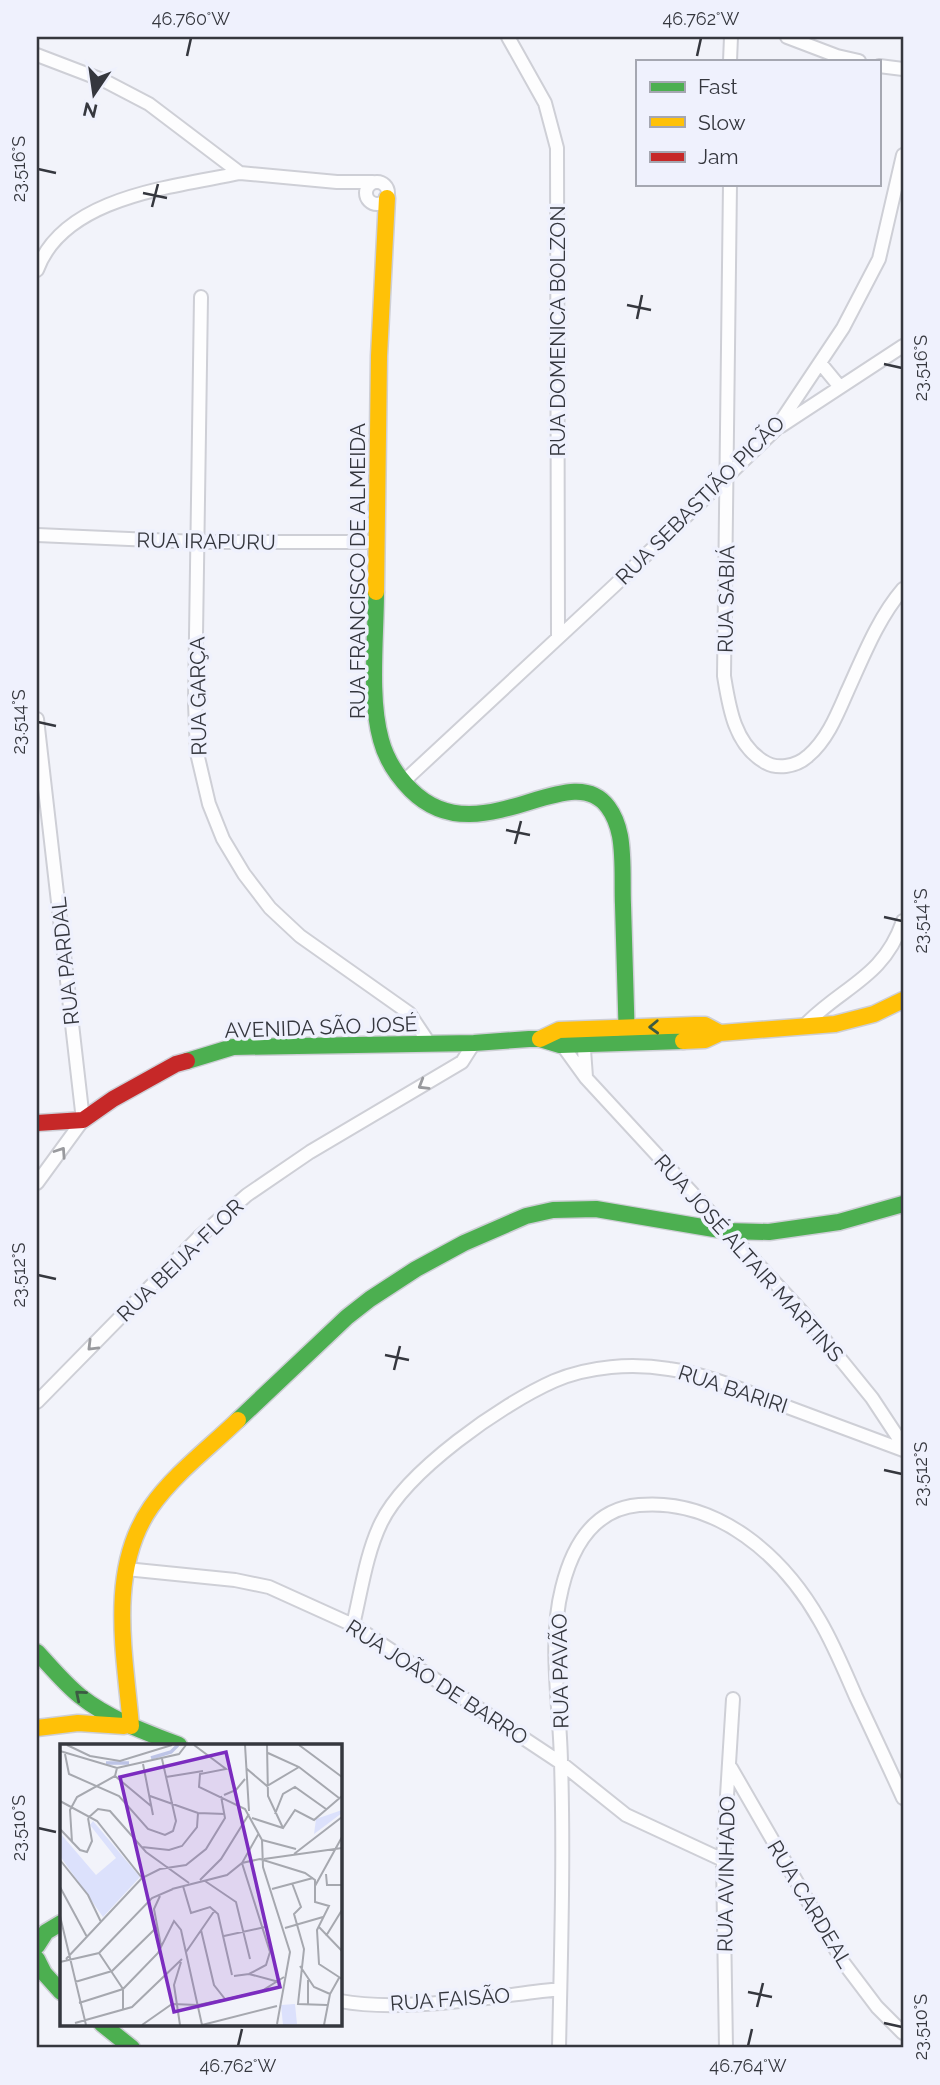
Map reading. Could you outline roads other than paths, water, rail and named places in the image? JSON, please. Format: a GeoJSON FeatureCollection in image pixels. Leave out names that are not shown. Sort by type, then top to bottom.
{"type":"FeatureCollection","features":[{"type":"Feature","properties":{"kind":"street","name":"RUA DOMENICA BOLZON"},"geometry":{"type":"LineString","coordinates":[[508,37],[545,103],[557,148],[558,637]]}},
{"type":"Feature","properties":{"kind":"street"},"geometry":{"type":"LineString","coordinates":[[730,37],[730,60]]}},
{"type":"Feature","properties":{"kind":"street"},"geometry":{"type":"LineString","coordinates":[[787,37],[836,56],[854,60]]}},
{"type":"Feature","properties":{"kind":"street"},"geometry":{"type":"LineString","coordinates":[[37,55],[106,81],[149,104],[240,173]]}},
{"type":"Feature","properties":{"kind":"street"},"geometry":{"type":"LineString","coordinates":[[880,66],[903,69]]}},
{"type":"Feature","properties":{"kind":"street","name":"RUA SEBASTIÃO PICÃO"},"geometry":{"type":"LineString","coordinates":[[403,782],[775,430],[843,328],[879,259],[903,155]]}},
{"type":"Feature","properties":{"kind":"street"},"geometry":{"type":"LineString","coordinates":[[37,270],[61,234],[95,209],[167,188],[240,173],[337,182],[380,182],[387,187],[376,200]]}},
{"type":"Feature","properties":{"kind":"street"},"geometry":{"type":"LineString","coordinates":[[337,182],[376,200]]}},
{"type":"Feature","properties":{"kind":"street"},"geometry":{"type":"LineString","coordinates":[[373,182],[367,187],[376,200]]}},
{"type":"Feature","properties":{"kind":"street","name":"RUA SABIÁ"},"geometry":{"type":"LineString","coordinates":[[730,186],[724,676],[729,711],[735,726],[748,746],[765,762],[779,766],[797,763],[818,746],[835,719],[884,615],[903,589]]}},
{"type":"Feature","properties":{"kind":"street","name":"RUA FRANCISCO DE ALMEIDA"},"geometry":{"type":"LineString","coordinates":[[376,200],[384,227],[380,300],[376,542],[376,702],[379,736],[403,782],[427,804],[441,811],[477,815],[510,809],[567,790],[583,791],[606,802],[613,811],[620,836],[627,1035]]}},
{"type":"Feature","properties":{"kind":"street","name":"RUA GARÇA"},"geometry":{"type":"LineString","coordinates":[[201,297],[197,753],[209,804],[223,839],[244,874],[270,908],[300,936],[409,1013],[429,1044]]}},
{"type":"Feature","properties":{"kind":"street"},"geometry":{"type":"LineString","coordinates":[[775,430],[903,346]]}},
{"type":"Feature","properties":{"kind":"street"},"geometry":{"type":"LineString","coordinates":[[821,364],[841,387]]}},
{"type":"Feature","properties":{"kind":"street","name":"RUA IRAPURU"},"geometry":{"type":"LineString","coordinates":[[37,535],[198,542],[376,542]]}},
{"type":"Feature","properties":{"kind":"street","name":"RUA PARDAL"},"geometry":{"type":"LineString","coordinates":[[37,724],[83,1119]]}},
{"type":"Feature","properties":{"kind":"street"},"geometry":{"type":"LineString","coordinates":[[803,1027],[818,1012],[867,977],[879,965],[890,950],[903,921]]}},
{"type":"Feature","properties":{"kind":"street","name":"AVENIDA SÃO JOSÉ"},"geometry":{"type":"LineString","coordinates":[[83,1119],[113,1098],[176,1064],[233,1047],[429,1044],[627,1035],[705,1025],[720,1034],[835,1024],[874,1014],[903,1000]]}},
{"type":"Feature","properties":{"kind":"street"},"geometry":{"type":"LineString","coordinates":[[583,1037],[586,1078]]}},
{"type":"Feature","properties":{"kind":"street","name":"RUA JOSÉ ALTAIR MARTINS"},"geometry":{"type":"LineString","coordinates":[[559,1038],[586,1078],[803,1312],[873,1398],[903,1448]]}},
{"type":"Feature","properties":{"kind":"street","name":"RUA BEIJA-FLOR"},"geometry":{"type":"LineString","coordinates":[[37,1402],[199,1237],[247,1195],[310,1152],[462,1062],[474,1042]]}},
{"type":"Feature","properties":{"kind":"street"},"geometry":{"type":"LineString","coordinates":[[37,1123],[83,1119]]}},
{"type":"Feature","properties":{"kind":"street"},"geometry":{"type":"LineString","coordinates":[[37,1183],[83,1119]]}},
{"type":"Feature","properties":{"kind":"street"},"geometry":{"type":"LineString","coordinates":[[131,1726],[122,1647],[121,1606],[125,1569],[138,1530],[155,1501],[265,1392],[358,1308],[482,1233],[522,1217],[553,1210],[587,1209],[728,1232],[795,1228],[874,1214],[903,1204]]}},
{"type":"Feature","properties":{"kind":"street","name":"RUA BARIRI"},"geometry":{"type":"LineString","coordinates":[[353,1625],[374,1540],[396,1500],[446,1450],[500,1410],[556,1380],[607,1367],[670,1369],[714,1379],[903,1448]]}},
{"type":"Feature","properties":{"kind":"street","name":"RUA PAVÃO"},"geometry":{"type":"LineString","coordinates":[[559,2048],[561,1763],[557,1616],[562,1587],[577,1546],[598,1519],[615,1510],[634,1505],[677,1505],[711,1515],[756,1543],[802,1592],[820,1621],[903,1798]]}},
{"type":"Feature","properties":{"kind":"street","name":"RUA JOÃO DE BARRO"},"geometry":{"type":"LineString","coordinates":[[125,1569],[235,1580],[269,1587],[353,1625],[561,1763],[626,1815],[723,1860]]}},
{"type":"Feature","properties":{"kind":"street"},"geometry":{"type":"LineString","coordinates":[[37,1652],[78,1695],[100,1710],[176,1744]]}},
{"type":"Feature","properties":{"kind":"street","name":"RUA AVINHADO"},"geometry":{"type":"LineString","coordinates":[[726,2048],[723,1860],[733,1699]]}},
{"type":"Feature","properties":{"kind":"street"},"geometry":{"type":"LineString","coordinates":[[37,1728],[78,1723],[131,1726]]}},
{"type":"Feature","properties":{"kind":"street","name":"RUA CARDEAL"},"geometry":{"type":"LineString","coordinates":[[730,1766],[843,1962],[877,2007],[903,2034]]}},
{"type":"Feature","properties":{"kind":"street"},"geometry":{"type":"LineString","coordinates":[[37,1946],[40,1937],[60,1923]]}},
{"type":"Feature","properties":{"kind":"street"},"geometry":{"type":"LineString","coordinates":[[37,1959],[44,1973],[60,1991]]}},
{"type":"Feature","properties":{"kind":"street","name":"RUA FAISÃO"},"geometry":{"type":"LineString","coordinates":[[341,2001],[395,2004],[560,1989]]}},
{"type":"Feature","properties":{"kind":"street"},"geometry":{"type":"LineString","coordinates":[[103,2025],[132,2048]]}}]}
